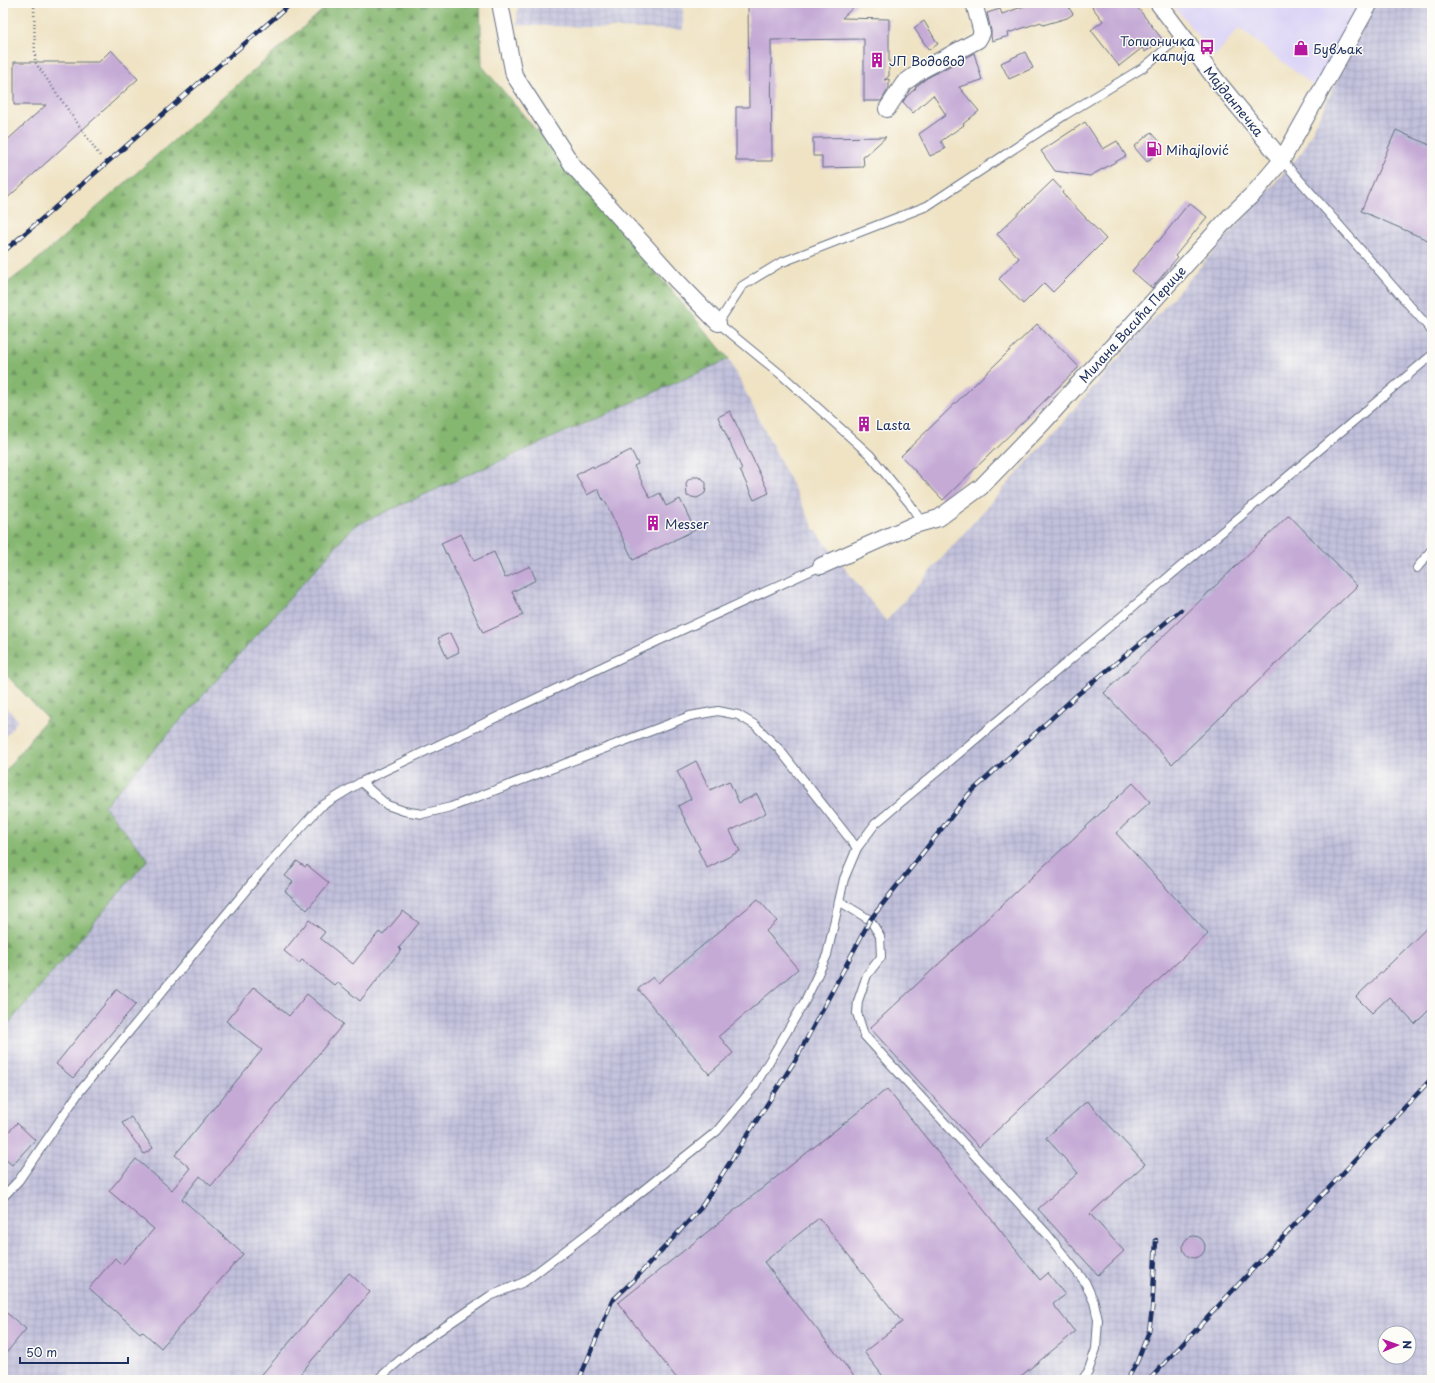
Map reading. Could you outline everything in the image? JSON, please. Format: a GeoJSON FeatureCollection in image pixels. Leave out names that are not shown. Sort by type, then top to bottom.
{"type":"FeatureCollection","features":[{"type":"Feature","properties":{"kind":"street"},"geometry":{"type":"LineString","coordinates":[[500,3],[514,74],[573,166],[666,269],[718,323]]}},
{"type":"Feature","properties":{"kind":"street"},"geometry":{"type":"LineString","coordinates":[[887,110],[904,83],[922,70],[978,40],[982,33],[974,3]]}},
{"type":"Feature","properties":{"kind":"street","name":"Мајданпечка"},"geometry":{"type":"LineString","coordinates":[[1158,3],[1216,81],[1282,160]]}},
{"type":"Feature","properties":{"kind":"street","name":"Милана Васића Перице"},"geometry":{"type":"LineString","coordinates":[[820,566],[911,526],[939,518],[981,487],[1043,423],[1230,216],[1255,192],[1282,160],[1370,3]]}},
{"type":"Feature","properties":{"kind":"lane"},"geometry":{"type":"LineString","coordinates":[[922,523],[910,504],[870,455],[784,377],[718,323],[742,286],[780,262],[927,206],[1065,115],[1144,67],[1182,35]]}},
{"type":"Feature","properties":{"kind":"lane"},"geometry":{"type":"LineString","coordinates":[[1282,160],[1432,331]]}},
{"type":"Feature","properties":{"kind":"lane"},"geometry":{"type":"LineString","coordinates":[[377,1380],[415,1347],[490,1296],[524,1282],[616,1212],[717,1131],[754,1087],[805,1001],[827,955],[844,879],[857,848],[875,824],[1432,355]]}},
{"type":"Feature","properties":{"kind":"lane"},"geometry":{"type":"LineString","coordinates":[[1417,568],[1432,549]]}},
{"type":"Feature","properties":{"kind":"lane"},"geometry":{"type":"LineString","coordinates":[[3,1197],[19,1180],[80,1091],[261,872],[320,807],[361,782],[606,665],[820,566]]}},
{"type":"Feature","properties":{"kind":"lane"},"geometry":{"type":"LineString","coordinates":[[361,782],[388,805],[404,812],[422,814],[451,807],[690,716],[718,711],[738,714],[756,725],[779,749],[857,848]]}},
{"type":"Feature","properties":{"kind":"lane"},"geometry":{"type":"LineString","coordinates":[[839,901],[870,920],[880,936],[881,957],[867,975],[858,1001],[857,1013],[864,1035],[1047,1234],[1085,1282],[1094,1302],[1098,1320],[1096,1349],[1088,1372],[1082,1380]]}},
{"type":"Feature","properties":{"kind":"path"},"geometry":{"type":"LineString","coordinates":[[34,3],[35,62],[100,156]]}},
{"type":"Feature","properties":{"kind":"shaded area"},"geometry":{"type":"Polygon","coordinates":[[[518,3],[683,3],[683,30],[517,25],[518,3]]]}},
{"type":"Feature","properties":{"kind":"shaded area","name":"Бувљак"},"geometry":{"type":"Polygon","coordinates":[[[1171,3],[1365,3],[1316,88],[1239,28],[1215,56],[1171,3]]]}},
{"type":"Feature","properties":{"kind":"shaded area"},"geometry":{"type":"Polygon","coordinates":[[[1375,3],[1432,3],[1432,1380],[3,1380],[3,1030],[148,859],[104,806],[343,521],[511,457],[729,359],[814,528],[886,621],[1302,152],[1375,3]]]}},
{"type":"Feature","properties":{"kind":"shaded area"},"geometry":{"type":"Polygon","coordinates":[[[3,704],[18,720],[3,740],[3,704]]]}},
{"type":"Feature","properties":{"kind":"green space"},"geometry":{"type":"Polygon","coordinates":[[[331,3],[480,3],[482,66],[729,359],[354,526],[104,806],[148,859],[3,1030],[3,774],[47,718],[3,671],[3,286],[30,266],[331,3]]]}},
{"type":"Feature","properties":{"kind":"building"},"geometry":{"type":"Polygon","coordinates":[[[748,3],[858,3],[842,18],[889,19],[889,76],[884,80],[889,79],[889,88],[881,101],[864,101],[864,39],[771,40],[772,161],[736,161],[736,107],[749,107],[748,3]]]}},
{"type":"Feature","properties":{"kind":"building"},"geometry":{"type":"Polygon","coordinates":[[[1033,3],[1066,3],[1073,14],[1067,18],[1043,25],[1041,22],[1008,33],[1009,36],[992,41],[987,13],[1000,9],[1002,14],[1033,3]]]}},
{"type":"Feature","properties":{"kind":"building"},"geometry":{"type":"Polygon","coordinates":[[[1089,3],[1134,3],[1162,39],[1145,52],[1142,48],[1119,66],[1091,30],[1103,21],[1089,3]]]}},
{"type":"Feature","properties":{"kind":"building"},"geometry":{"type":"Polygon","coordinates":[[[924,21],[938,44],[929,50],[914,28],[924,21]]]}},
{"type":"Feature","properties":{"kind":"building"},"geometry":{"type":"Polygon","coordinates":[[[111,50],[138,79],[3,202],[3,144],[46,105],[14,105],[14,62],[99,62],[111,50]]]}},
{"type":"Feature","properties":{"kind":"building"},"geometry":{"type":"Polygon","coordinates":[[[1025,52],[1033,68],[1009,79],[1001,63],[1025,52]]]}},
{"type":"Feature","properties":{"kind":"building"},"geometry":{"type":"Polygon","coordinates":[[[974,53],[982,80],[959,87],[979,111],[963,124],[964,125],[941,141],[945,149],[930,156],[919,134],[946,115],[933,95],[913,113],[903,102],[906,97],[916,88],[915,87],[927,78],[974,53]]]}},
{"type":"Feature","properties":{"kind":"building"},"geometry":{"type":"Polygon","coordinates":[[[1085,122],[1103,149],[1117,141],[1126,156],[1090,176],[1055,171],[1041,151],[1085,122]]]}},
{"type":"Feature","properties":{"kind":"building"},"geometry":{"type":"Polygon","coordinates":[[[1396,130],[1432,146],[1432,242],[1361,211],[1396,130]]]}},
{"type":"Feature","properties":{"kind":"building"},"geometry":{"type":"Polygon","coordinates":[[[1151,132],[1164,146],[1147,162],[1134,147],[1151,132]]]}},
{"type":"Feature","properties":{"kind":"building"},"geometry":{"type":"Polygon","coordinates":[[[886,137],[866,155],[863,155],[864,167],[822,168],[822,156],[813,156],[813,138],[886,137]]]}},
{"type":"Feature","properties":{"kind":"building"},"geometry":{"type":"Polygon","coordinates":[[[1053,180],[1063,191],[1062,193],[1106,239],[1053,292],[1044,283],[1023,304],[999,279],[1019,258],[997,234],[1053,180]]]}},
{"type":"Feature","properties":{"kind":"building"},"geometry":{"type":"Polygon","coordinates":[[[1189,203],[1207,217],[1175,256],[1177,258],[1152,288],[1132,271],[1157,241],[1158,242],[1189,203]]]}},
{"type":"Feature","properties":{"kind":"building"},"geometry":{"type":"Polygon","coordinates":[[[1037,324],[1079,367],[943,500],[901,456],[1037,324]]]}},
{"type":"Feature","properties":{"kind":"building"},"geometry":{"type":"Polygon","coordinates":[[[730,411],[769,493],[754,500],[740,470],[742,469],[718,417],[730,411]]]}},
{"type":"Feature","properties":{"kind":"building"},"geometry":{"type":"Polygon","coordinates":[[[631,450],[638,464],[634,466],[650,498],[660,493],[666,506],[680,499],[695,530],[633,560],[598,489],[587,495],[576,475],[631,450]]]}},
{"type":"Feature","properties":{"kind":"building"},"geometry":{"type":"Polygon","coordinates":[[[693,477],[703,479],[706,483],[705,493],[697,498],[687,496],[686,483],[693,477]]]}},
{"type":"Feature","properties":{"kind":"building"},"geometry":{"type":"Polygon","coordinates":[[[1289,515],[1357,586],[1172,764],[1104,693],[1289,515]]]}},
{"type":"Feature","properties":{"kind":"building"},"geometry":{"type":"Polygon","coordinates":[[[461,534],[474,561],[494,552],[505,578],[530,566],[536,580],[512,592],[523,615],[483,633],[447,553],[446,554],[441,543],[461,534]]]}},
{"type":"Feature","properties":{"kind":"building"},"geometry":{"type":"Polygon","coordinates":[[[450,633],[459,652],[447,658],[438,638],[450,633]]]}},
{"type":"Feature","properties":{"kind":"building"},"geometry":{"type":"Polygon","coordinates":[[[696,761],[710,790],[729,781],[739,803],[757,794],[766,813],[730,831],[740,851],[707,868],[698,850],[700,849],[678,806],[691,799],[677,771],[696,761]]]}},
{"type":"Feature","properties":{"kind":"building"},"geometry":{"type":"Polygon","coordinates":[[[1133,783],[1150,802],[1116,833],[1208,934],[979,1147],[870,1028],[1133,783]]]}},
{"type":"Feature","properties":{"kind":"building"},"geometry":{"type":"Polygon","coordinates":[[[297,861],[305,867],[307,865],[329,883],[307,910],[285,891],[293,882],[285,876],[297,861]]]}},
{"type":"Feature","properties":{"kind":"building"},"geometry":{"type":"Polygon","coordinates":[[[758,899],[777,921],[766,931],[798,969],[719,1036],[733,1053],[709,1074],[638,989],[653,977],[658,983],[758,899]]]}},
{"type":"Feature","properties":{"kind":"building"},"geometry":{"type":"Polygon","coordinates":[[[403,911],[419,923],[399,948],[401,950],[360,1001],[337,982],[334,985],[302,960],[299,963],[284,951],[309,920],[325,932],[320,938],[353,964],[379,932],[383,935],[403,911]]]}},
{"type":"Feature","properties":{"kind":"building"},"geometry":{"type":"Polygon","coordinates":[[[1432,923],[1432,1007],[1415,1024],[1389,997],[1372,1013],[1356,997],[1432,923]]]}},
{"type":"Feature","properties":{"kind":"building"},"geometry":{"type":"Polygon","coordinates":[[[254,987],[289,1016],[307,994],[343,1024],[211,1186],[200,1176],[182,1199],[243,1254],[161,1348],[142,1331],[140,1333],[89,1288],[115,1258],[122,1265],[154,1229],[109,1191],[136,1159],[172,1190],[190,1168],[175,1155],[262,1050],[226,1021],[254,987]]]}},
{"type":"Feature","properties":{"kind":"building"},"geometry":{"type":"Polygon","coordinates":[[[117,989],[136,1004],[73,1078],[56,1064],[117,989]]]}},
{"type":"Feature","properties":{"kind":"building"},"geometry":{"type":"Polygon","coordinates":[[[887,1089],[1040,1280],[1048,1273],[1065,1295],[1053,1304],[1075,1332],[1016,1380],[886,1380],[864,1352],[902,1322],[819,1218],[764,1262],[857,1380],[678,1380],[618,1303],[887,1089]]]}},
{"type":"Feature","properties":{"kind":"building"},"geometry":{"type":"Polygon","coordinates":[[[1087,1101],[1145,1164],[1090,1214],[1124,1251],[1098,1275],[1038,1209],[1078,1173],[1046,1138],[1087,1101]]]}},
{"type":"Feature","properties":{"kind":"building"},"geometry":{"type":"Polygon","coordinates":[[[131,1117],[153,1148],[144,1154],[122,1123],[131,1117]]]}},
{"type":"Feature","properties":{"kind":"building"},"geometry":{"type":"Polygon","coordinates":[[[17,1123],[35,1140],[12,1165],[3,1157],[3,1138],[17,1123]]]}},
{"type":"Feature","properties":{"kind":"building"},"geometry":{"type":"Polygon","coordinates":[[[1194,1236],[1202,1239],[1205,1247],[1202,1255],[1194,1258],[1186,1255],[1183,1247],[1186,1239],[1194,1236]]]}},
{"type":"Feature","properties":{"kind":"building"},"geometry":{"type":"Polygon","coordinates":[[[349,1273],[370,1292],[295,1380],[257,1380],[349,1273]]]}},
{"type":"Feature","properties":{"kind":"building"},"geometry":{"type":"Polygon","coordinates":[[[3,1310],[26,1329],[3,1357],[3,1310]]]}},
{"type":"Feature","properties":{"kind":"railway"},"geometry":{"type":"LineString","coordinates":[[3,252],[292,3]]}},
{"type":"Feature","properties":{"kind":"railway"},"geometry":{"type":"LineString","coordinates":[[579,1380],[612,1301],[635,1279],[700,1209],[796,1059],[870,920],[969,794],[1077,695],[1181,610]]}},
{"type":"Feature","properties":{"kind":"railway"},"geometry":{"type":"LineString","coordinates":[[1149,1380],[1432,1078]]}},
{"type":"Feature","properties":{"kind":"railway"},"geometry":{"type":"LineString","coordinates":[[1127,1380],[1137,1362],[1149,1331],[1152,1310],[1156,1240]]}},
{"type":"Feature","properties":{"kind":"place","name":"Топионичка капија"},"geometry":{"type":"Point","coordinates":[1207,47]}},
{"type":"Feature","properties":{"kind":"place","name":"Бувљак"},"geometry":{"type":"Point","coordinates":[1301,48]}},
{"type":"Feature","properties":{"kind":"place","name":"ЈП Водовод"},"geometry":{"type":"Point","coordinates":[877,60]}},
{"type":"Feature","properties":{"kind":"place","name":"Mihajlović"},"geometry":{"type":"Point","coordinates":[1154,149]}},
{"type":"Feature","properties":{"kind":"place","name":"Lasta"},"geometry":{"type":"Point","coordinates":[864,424]}},
{"type":"Feature","properties":{"kind":"place","name":"Messer"},"geometry":{"type":"Point","coordinates":[653,523]}}]}
